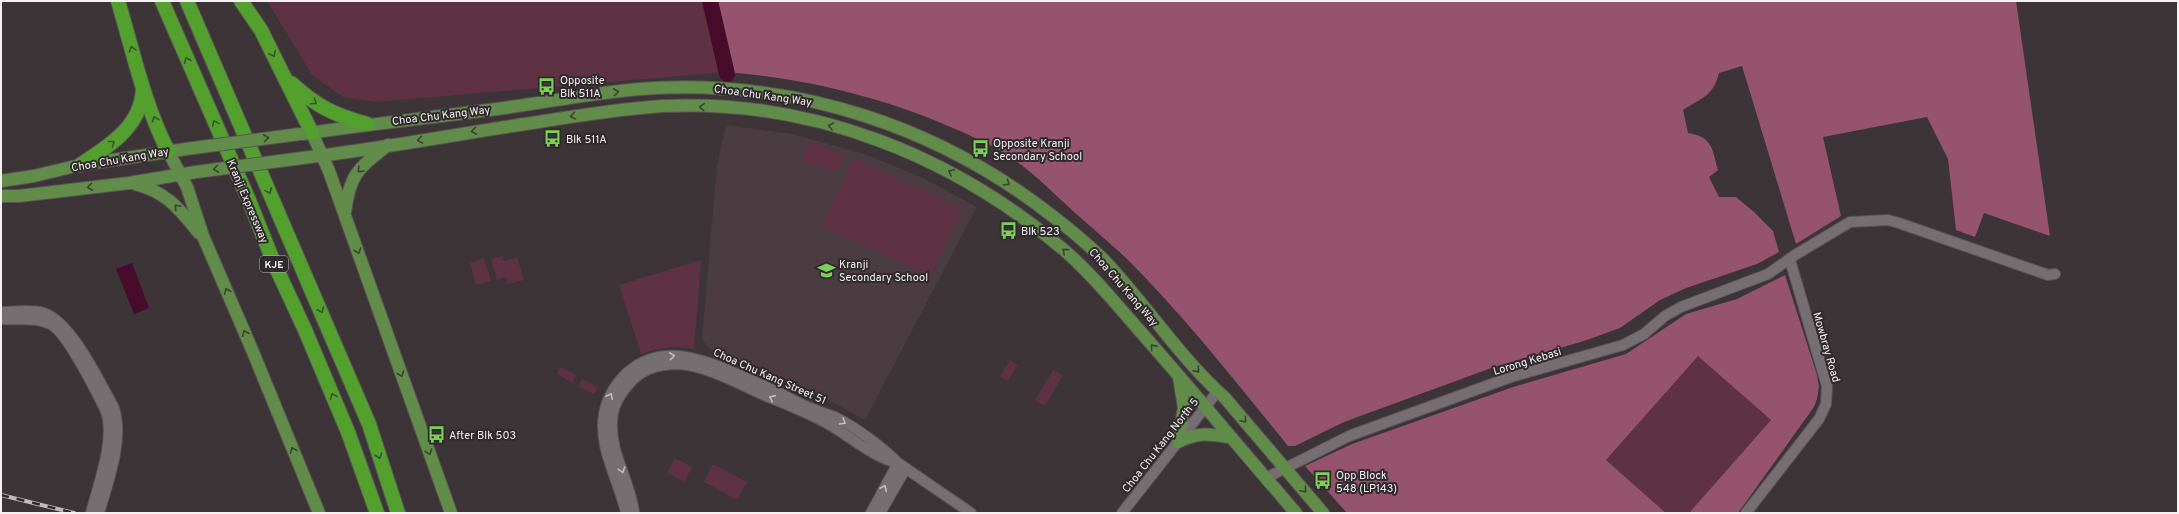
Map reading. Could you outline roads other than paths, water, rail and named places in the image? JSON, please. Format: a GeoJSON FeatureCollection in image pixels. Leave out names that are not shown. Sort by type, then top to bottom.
{"type":"FeatureCollection","features":[{"type":"Feature","properties":{"kind":"highway"},"geometry":{"type":"LineString","coordinates":[[118,1],[144,86],[161,137],[168,151]]}},
{"type":"Feature","properties":{"kind":"highway","name":"Kranji Expressway"},"geometry":{"type":"LineString","coordinates":[[162,1],[248,198],[274,263],[306,330],[348,432],[377,513]]}},
{"type":"Feature","properties":{"kind":"highway","name":"Kranji Expressway"},"geometry":{"type":"LineString","coordinates":[[187,1],[369,424],[398,513]]}},
{"type":"Feature","properties":{"kind":"highway"},"geometry":{"type":"LineString","coordinates":[[241,1],[261,30],[285,77],[306,133]]}},
{"type":"Feature","properties":{"kind":"highway"},"geometry":{"type":"LineString","coordinates":[[285,77],[312,102],[340,117],[367,124]]}},
{"type":"Feature","properties":{"kind":"highway"},"geometry":{"type":"LineString","coordinates":[[80,165],[102,151],[126,130],[137,115],[142,101],[144,86]]}},
{"type":"Feature","properties":{"kind":"main road","name":"Choa Chu Kang Way"},"geometry":{"type":"LineString","coordinates":[[1,181],[34,176],[80,165],[168,151],[652,88],[708,87],[754,91],[830,104],[924,137],[959,154],[1012,186],[1056,218],[1101,258],[1162,330],[1218,391],[1323,513]]}},
{"type":"Feature","properties":{"kind":"main road","name":"Choa Chu Kang Way"},"geometry":{"type":"LineString","coordinates":[[1,196],[19,196],[129,183],[594,113],[664,106],[731,108],[804,119],[843,129],[909,151],[957,175],[1011,210],[1066,251],[1094,280],[1179,376],[1229,437],[1296,513]]}},
{"type":"Feature","properties":{"kind":"main road"},"geometry":{"type":"LineString","coordinates":[[306,133],[345,215],[451,513]]}},
{"type":"Feature","properties":{"kind":"main road"},"geometry":{"type":"LineString","coordinates":[[345,215],[350,184],[355,174],[389,145]]}},
{"type":"Feature","properties":{"kind":"main road"},"geometry":{"type":"LineString","coordinates":[[168,151],[181,175],[203,236],[253,352],[319,513]]}},
{"type":"Feature","properties":{"kind":"main road"},"geometry":{"type":"LineString","coordinates":[[129,183],[149,188],[164,195],[203,236]]}},
{"type":"Feature","properties":{"kind":"main road"},"geometry":{"type":"LineString","coordinates":[[1178,442],[1184,408],[1179,376]]}},
{"type":"Feature","properties":{"kind":"main road"},"geometry":{"type":"LineString","coordinates":[[1178,442],[1194,434],[1229,437]]}},
{"type":"Feature","properties":{"kind":"street","name":"Lorong Kebasi"},"geometry":{"type":"LineString","coordinates":[[1266,478],[1349,436],[1512,377],[1623,345],[1644,334],[1665,316],[1681,307],[1753,281],[1850,222],[1888,220],[2048,275],[2055,274]]}},
{"type":"Feature","properties":{"kind":"street","name":"Mowbray Road"},"geometry":{"type":"LineString","coordinates":[[1746,513],[1819,419],[1826,404],[1827,386],[1792,257]]}},
{"type":"Feature","properties":{"kind":"street"},"geometry":{"type":"LineString","coordinates":[[1,312],[43,313],[64,326],[72,336],[103,389],[116,418],[116,442],[99,513]]}},
{"type":"Feature","properties":{"kind":"street"},"geometry":{"type":"LineString","coordinates":[[30,312],[43,321]]}},
{"type":"Feature","properties":{"kind":"street"},"geometry":{"type":"LineString","coordinates":[[1,319],[43,321],[52,324],[64,338],[101,400],[109,417],[110,437],[91,513]]}},
{"type":"Feature","properties":{"kind":"street","name":"Choa Chu Kang Street 51"},"geometry":{"type":"LineString","coordinates":[[626,513],[604,441],[604,412],[612,392],[624,376],[635,366],[661,357],[679,355],[706,360],[785,394],[818,412],[835,418],[888,453],[902,466],[971,513]]}},
{"type":"Feature","properties":{"kind":"street","name":"Choa Chu Kang Street 51"},"geometry":{"type":"LineString","coordinates":[[634,513],[615,446],[611,422],[618,400],[632,380],[647,370],[661,366],[679,364],[702,370],[795,406],[832,426],[884,460],[902,466]]}},
{"type":"Feature","properties":{"kind":"street"},"geometry":{"type":"LineString","coordinates":[[101,400],[100,393],[103,389]]}},
{"type":"Feature","properties":{"kind":"street","name":"Choa Chu Kang North 5"},"geometry":{"type":"LineString","coordinates":[[1122,513],[1218,391]]}},
{"type":"Feature","properties":{"kind":"street"},"geometry":{"type":"LineString","coordinates":[[104,459],[108,456],[116,442]]}},
{"type":"Feature","properties":{"kind":"street"},"geometry":{"type":"LineString","coordinates":[[871,513],[902,466]]}},
{"type":"Feature","properties":{"kind":"street"},"geometry":{"type":"LineString","coordinates":[[880,513],[902,466]]}},
{"type":"Feature","properties":{"kind":"waterway"},"geometry":{"type":"LineString","coordinates":[[710,1],[727,74]]}},
{"type":"Feature","properties":{"kind":"railway"},"geometry":{"type":"LineString","coordinates":[[1,495],[74,513]]}},
{"type":"Feature","properties":{"kind":"place","name":"Opposite Blk 511A"},"geometry":{"type":"Point","coordinates":[547,86]}},
{"type":"Feature","properties":{"kind":"place","name":"Blk 511A"},"geometry":{"type":"Point","coordinates":[553,139]}},
{"type":"Feature","properties":{"kind":"place","name":"Opposite Kranji Secondary School"},"geometry":{"type":"Point","coordinates":[980,149]}},
{"type":"Feature","properties":{"kind":"place","name":"Blk 523"},"geometry":{"type":"Point","coordinates":[1008,231]}},
{"type":"Feature","properties":{"kind":"place","name":"Kranji Secondary School"},"geometry":{"type":"Point","coordinates":[826,270]}},
{"type":"Feature","properties":{"kind":"place","name":"After Blk 503"},"geometry":{"type":"Point","coordinates":[436,435]}},
{"type":"Feature","properties":{"kind":"place","name":"Opp Block 548 (LP143)"},"geometry":{"type":"Point","coordinates":[1323,481]}}]}
